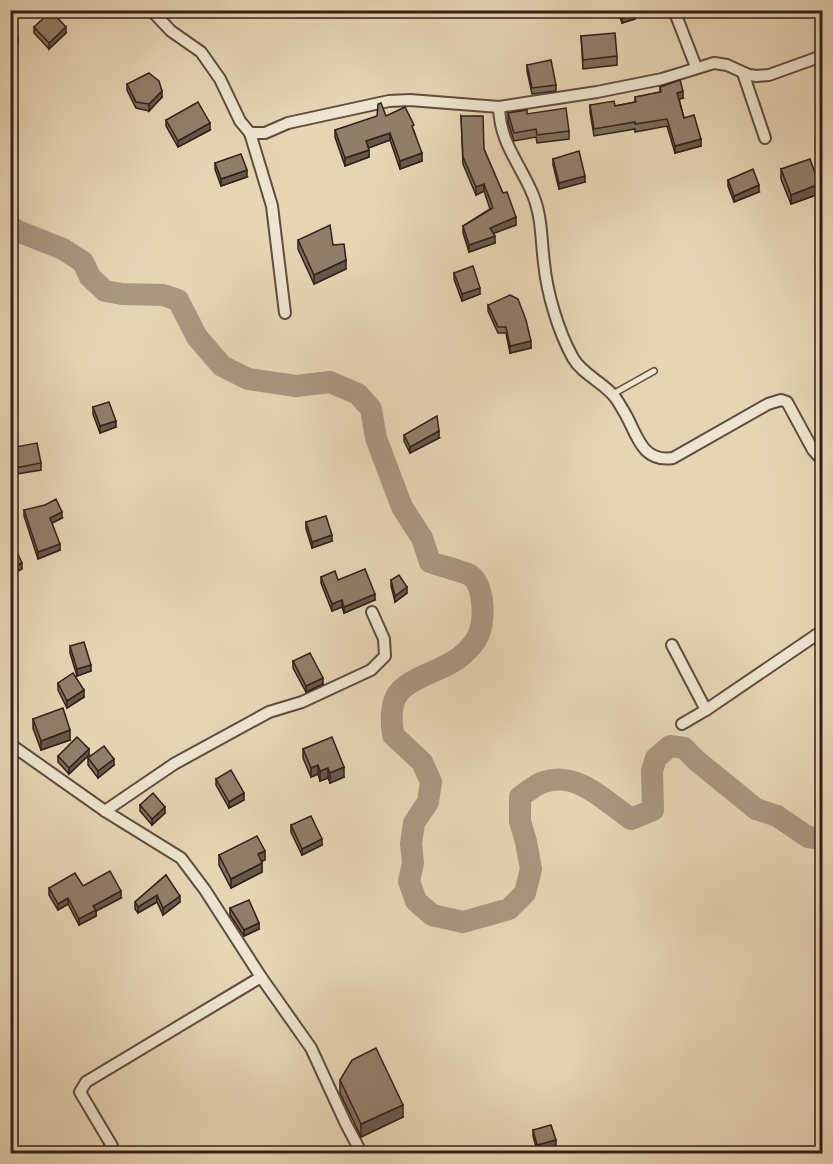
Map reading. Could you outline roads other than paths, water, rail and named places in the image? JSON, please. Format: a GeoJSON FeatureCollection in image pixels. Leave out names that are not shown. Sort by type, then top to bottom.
{"type":"FeatureCollection","features":[{"type":"Feature","properties":{"kind":"street"},"geometry":{"type":"LineString","coordinates":[[151,10],[171,31],[201,52],[220,79],[240,121],[250,133],[272,206],[285,313]]}},
{"type":"Feature","properties":{"kind":"street"},"geometry":{"type":"LineString","coordinates":[[674,10],[696,67]]}},
{"type":"Feature","properties":{"kind":"street"},"geometry":{"type":"LineString","coordinates":[[250,133],[265,133],[288,123],[389,101],[410,100],[500,107],[651,81],[714,63],[727,65],[743,73],[756,76],[769,75],[822,56]]}},
{"type":"Feature","properties":{"kind":"street"},"geometry":{"type":"LineString","coordinates":[[743,73],[765,138]]}},
{"type":"Feature","properties":{"kind":"street"},"geometry":{"type":"LineString","coordinates":[[500,107],[503,136],[534,196],[541,227],[549,294],[565,340],[573,359],[585,372],[613,394],[645,453],[661,460],[673,458],[768,404],[781,400],[787,402],[813,450],[822,460]]}},
{"type":"Feature","properties":{"kind":"street"},"geometry":{"type":"LineString","coordinates":[[105,811],[174,764],[269,712],[302,702],[371,670],[385,656],[384,639],[372,612]]}},
{"type":"Feature","properties":{"kind":"street"},"geometry":{"type":"LineString","coordinates":[[682,724],[822,631]]}},
{"type":"Feature","properties":{"kind":"street"},"geometry":{"type":"LineString","coordinates":[[672,645],[706,710]]}},
{"type":"Feature","properties":{"kind":"street"},"geometry":{"type":"LineString","coordinates":[[10,744],[105,811],[181,858],[205,890],[261,978],[310,1048],[362,1154]]}},
{"type":"Feature","properties":{"kind":"street"},"geometry":{"type":"LineString","coordinates":[[112,1146],[80,1092],[86,1082],[261,978]]}},
{"type":"Feature","properties":{"kind":"lane"},"geometry":{"type":"LineString","coordinates":[[613,394],[654,371]]}},
{"type":"Feature","properties":{"kind":"waterway"},"geometry":{"type":"LineString","coordinates":[[10,225],[15,230],[63,249],[83,262],[90,277],[105,291],[122,294],[163,295],[178,300],[197,337],[222,366],[248,379],[296,386],[330,382],[358,394],[371,409],[376,438],[402,507],[422,538],[430,562],[470,575],[479,587],[481,595],[482,622],[477,639],[453,662],[406,686],[397,695],[393,706],[393,735],[422,762],[431,782],[428,802],[414,823],[411,844],[413,863],[409,881],[416,901],[432,915],[463,922],[509,909],[525,893],[531,869],[520,821],[520,797],[532,788],[556,779],[568,780],[590,790],[631,819],[653,810],[652,771],[656,758],[670,746],[684,748],[756,809],[777,816],[808,837],[822,839]]}}]}
